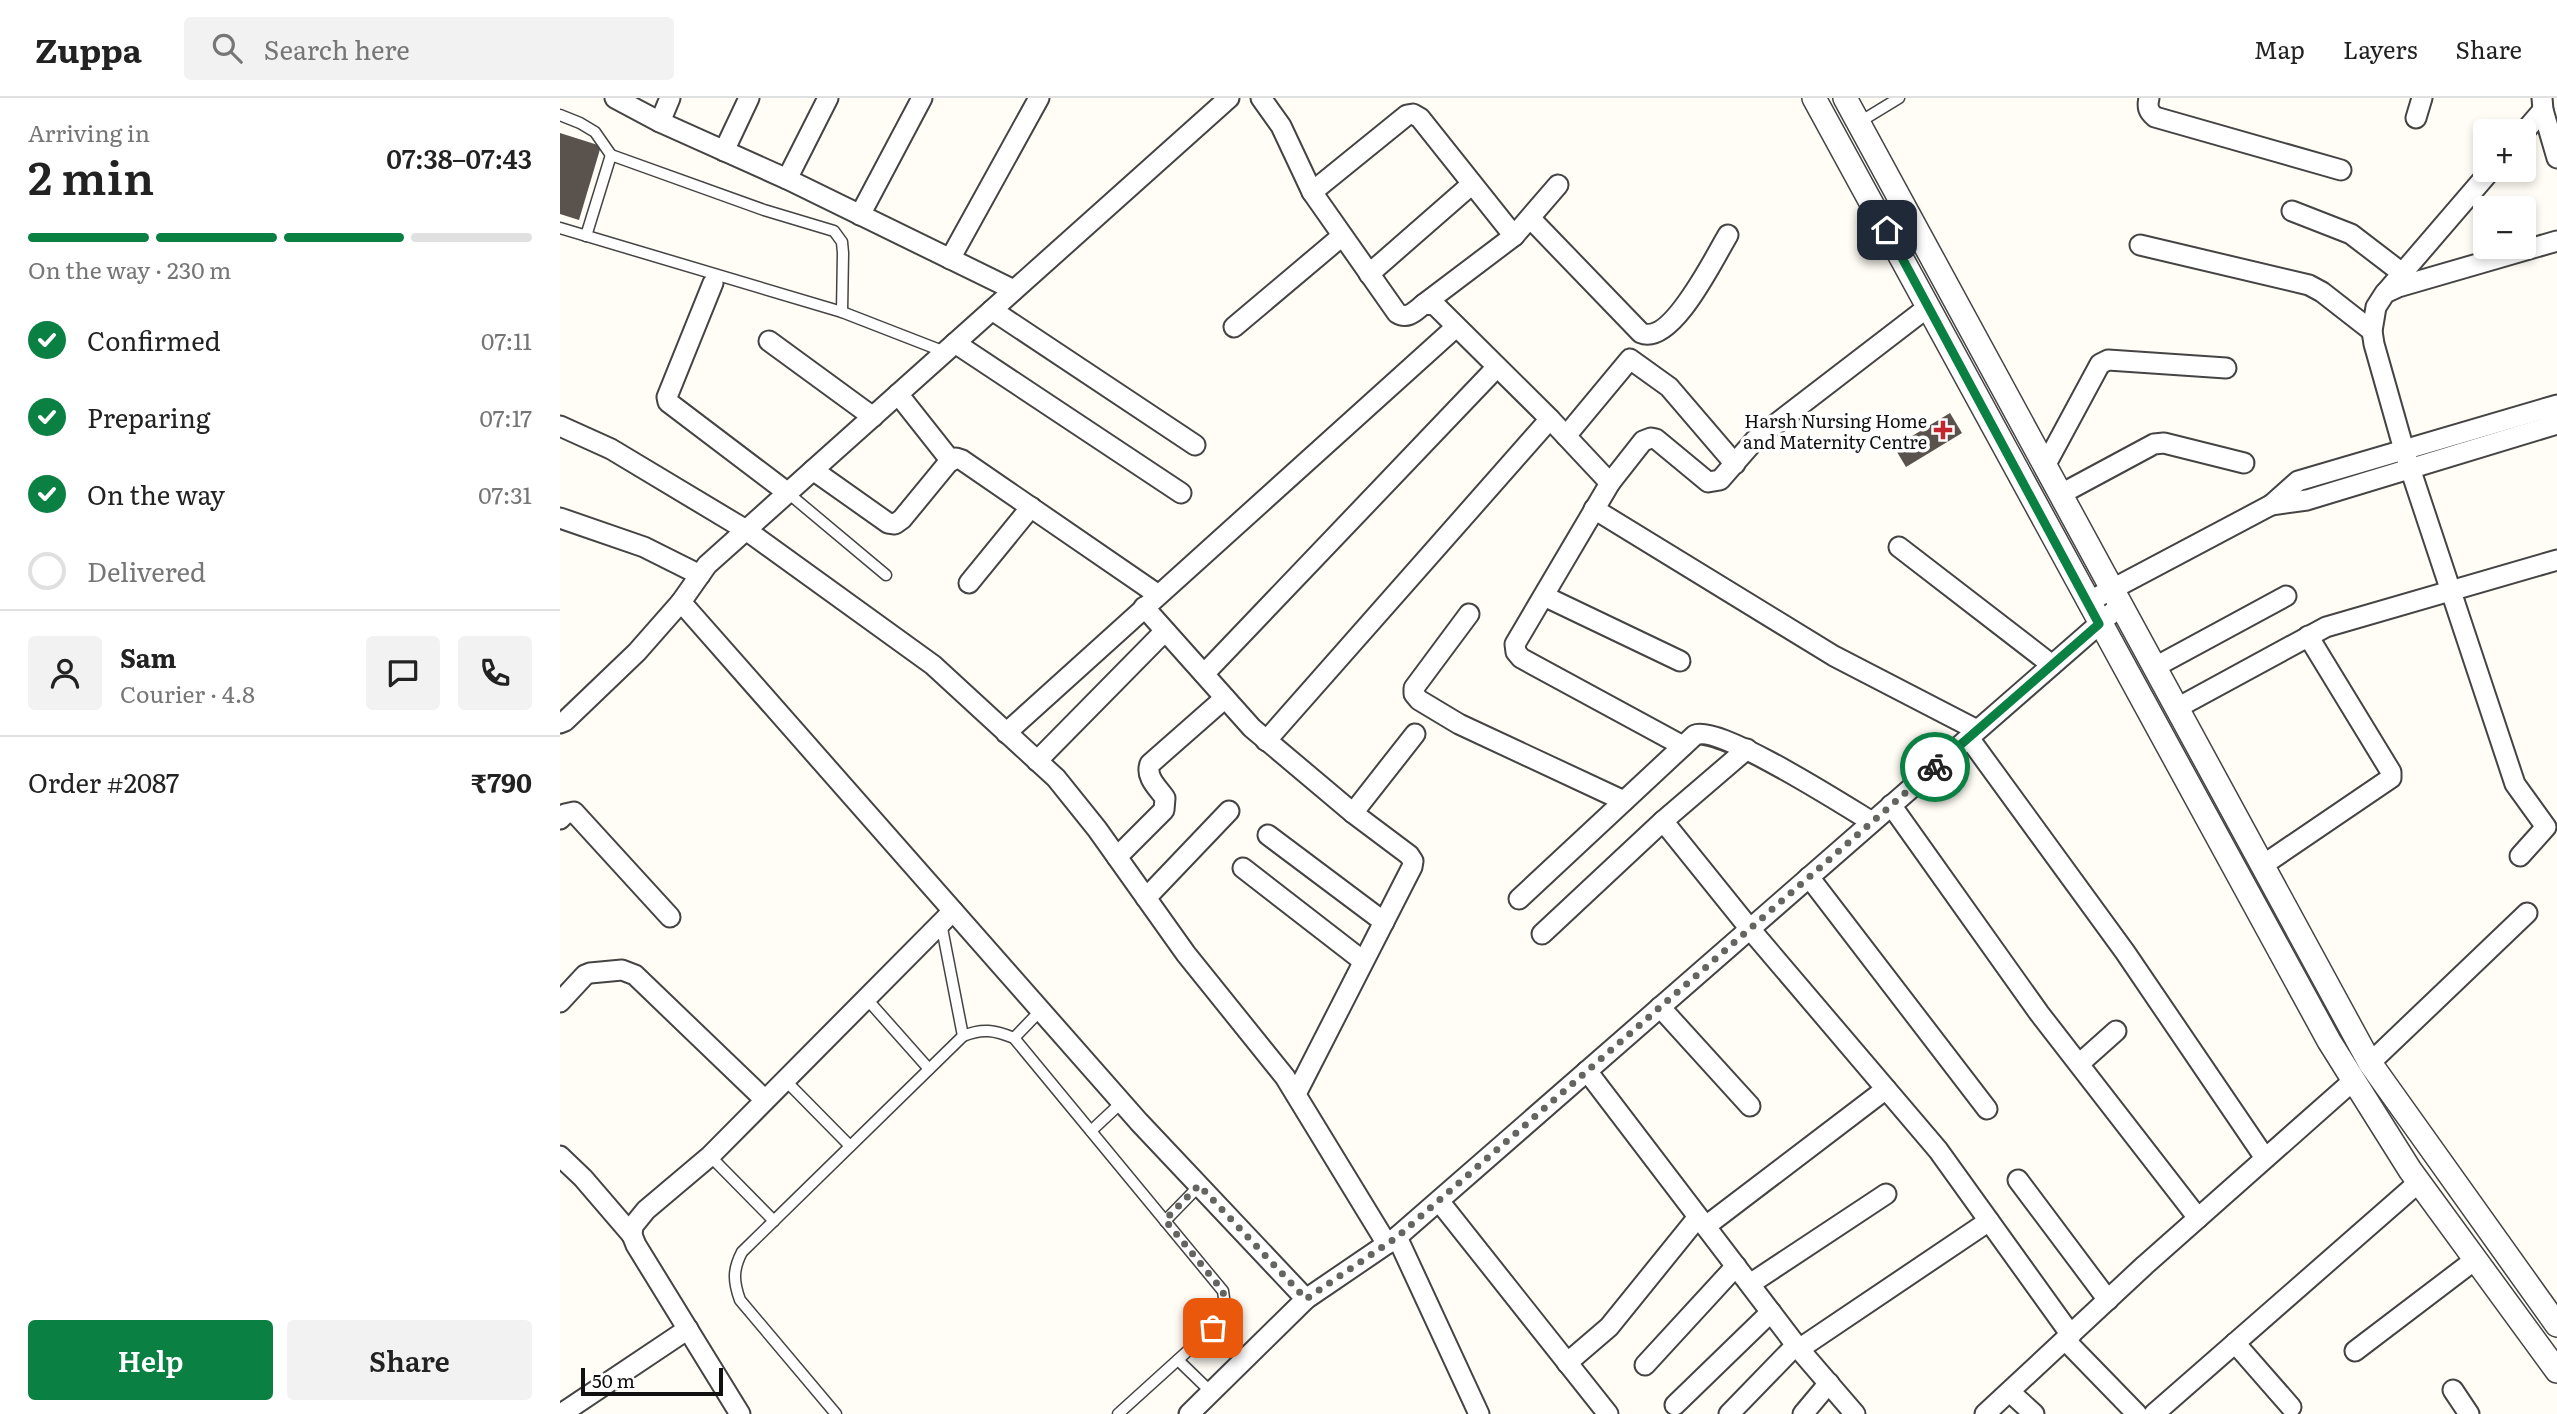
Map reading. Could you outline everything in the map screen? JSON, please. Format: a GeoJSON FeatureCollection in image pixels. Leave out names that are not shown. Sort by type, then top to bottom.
{"type":"FeatureCollection","features":[{"type":"Feature","properties":{"kind":"street"},"geometry":{"type":"LineString","coordinates":[[615,98],[660,122],[787,179],[1014,290]]}},
{"type":"Feature","properties":{"kind":"street"},"geometry":{"type":"LineString","coordinates":[[660,122],[670,98]]}},
{"type":"Feature","properties":{"kind":"street"},"geometry":{"type":"LineString","coordinates":[[724,151],[749,98]]}},
{"type":"Feature","properties":{"kind":"street"},"geometry":{"type":"LineString","coordinates":[[787,179],[828,98]]}},
{"type":"Feature","properties":{"kind":"street"},"geometry":{"type":"LineString","coordinates":[[860,215],[922,98]]}},
{"type":"Feature","properties":{"kind":"street"},"geometry":{"type":"LineString","coordinates":[[950,259],[1039,98]]}},
{"type":"Feature","properties":{"kind":"street"},"geometry":{"type":"LineString","coordinates":[[560,723],[637,652],[681,602],[707,565],[1229,98]]}},
{"type":"Feature","properties":{"kind":"street"},"geometry":{"type":"LineString","coordinates":[[1261,98],[1281,126],[1312,192],[1397,313],[1402,316],[1408,316],[1514,236],[1558,185]]}},
{"type":"Feature","properties":{"kind":"street"},"geometry":{"type":"LineString","coordinates":[[1814,98],[2322,1029],[2419,1182],[2557,1371]]}},
{"type":"Feature","properties":{"kind":"street"},"geometry":{"type":"LineString","coordinates":[[1845,98],[2370,1063],[2557,1325]]}},
{"type":"Feature","properties":{"kind":"street"},"geometry":{"type":"LineString","coordinates":[[2150,98],[2148,105],[2155,117],[2341,170]]}},
{"type":"Feature","properties":{"kind":"street"},"geometry":{"type":"LineString","coordinates":[[2416,118],[2422,98]]}},
{"type":"Feature","properties":{"kind":"street"},"geometry":{"type":"LineString","coordinates":[[2532,119],[2542,104]]}},
{"type":"Feature","properties":{"kind":"street"},"geometry":{"type":"LineString","coordinates":[[2542,104],[2557,158]]}},
{"type":"Feature","properties":{"kind":"street"},"geometry":{"type":"LineString","coordinates":[[1312,192],[1407,115],[1413,114],[1420,118],[1514,236]]}},
{"type":"Feature","properties":{"kind":"street"},"geometry":{"type":"LineString","coordinates":[[2481,182],[2385,293],[2376,307],[2372,331],[2407,459],[2515,784],[2546,827],[2520,856]]}},
{"type":"Feature","properties":{"kind":"street"},"geometry":{"type":"LineString","coordinates":[[1369,274],[1472,184]]}},
{"type":"Feature","properties":{"kind":"street"},"geometry":{"type":"LineString","coordinates":[[2292,211],[2351,234],[2402,273]]}},
{"type":"Feature","properties":{"kind":"street"},"geometry":{"type":"LineString","coordinates":[[1531,219],[1641,333],[1648,336],[1656,335],[1679,315],[1728,235]]}},
{"type":"Feature","properties":{"kind":"street"},"geometry":{"type":"LineString","coordinates":[[1234,327],[1342,236]]}},
{"type":"Feature","properties":{"kind":"street"},"geometry":{"type":"LineString","coordinates":[[2385,293],[2557,241]]}},
{"type":"Feature","properties":{"kind":"street"},"geometry":{"type":"LineString","coordinates":[[2140,245],[2309,285],[2372,331]]}},
{"type":"Feature","properties":{"kind":"street"},"geometry":{"type":"LineString","coordinates":[[713,283],[667,397],[668,402],[788,493]]}},
{"type":"Feature","properties":{"kind":"street"},"geometry":{"type":"LineString","coordinates":[[1424,304],[1435,305],[1610,483]]}},
{"type":"Feature","properties":{"kind":"street"},"geometry":{"type":"LineString","coordinates":[[1683,746],[1521,658],[1516,652],[1515,644],[1610,483],[1643,442],[1656,439],[1708,482],[1720,480],[1766,431],[1928,307]]}},
{"type":"Feature","properties":{"kind":"street"},"geometry":{"type":"LineString","coordinates":[[992,310],[1195,445]]}},
{"type":"Feature","properties":{"kind":"street"},"geometry":{"type":"LineString","coordinates":[[1006,733],[1456,327]]}},
{"type":"Feature","properties":{"kind":"street"},"geometry":{"type":"LineString","coordinates":[[1947,340],[1969,327]]}},
{"type":"Feature","properties":{"kind":"street"},"geometry":{"type":"LineString","coordinates":[[769,341],[873,417]]}},
{"type":"Feature","properties":{"kind":"street"},"geometry":{"type":"LineString","coordinates":[[950,348],[1181,494]]}},
{"type":"Feature","properties":{"kind":"street"},"geometry":{"type":"LineString","coordinates":[[1566,436],[1630,359],[1668,387],[1735,464]]}},
{"type":"Feature","properties":{"kind":"street"},"geometry":{"type":"LineString","coordinates":[[2045,466],[2100,364],[2108,360],[2226,368]]}},
{"type":"Feature","properties":{"kind":"street"},"geometry":{"type":"LineString","coordinates":[[1204,674],[1497,367]]}},
{"type":"Feature","properties":{"kind":"street"},"geometry":{"type":"LineString","coordinates":[[898,394],[951,461]]}},
{"type":"Feature","properties":{"kind":"street"},"geometry":{"type":"LineString","coordinates":[[2407,459],[2557,405]]}},
{"type":"Feature","properties":{"kind":"street"},"geometry":{"type":"LineString","coordinates":[[1266,741],[1550,419]]}},
{"type":"Feature","properties":{"kind":"street"},"geometry":{"type":"LineString","coordinates":[[2088,602],[2116,597],[2271,505],[2298,481],[2557,424]]}},
{"type":"Feature","properties":{"kind":"street"},"geometry":{"type":"LineString","coordinates":[[560,426],[611,449],[746,530],[933,665],[1072,797],[1186,954],[1296,1094],[1392,1241],[1479,1414]]}},
{"type":"Feature","properties":{"kind":"street"},"geometry":{"type":"LineString","coordinates":[[2061,494],[2154,444],[2164,443],[2244,463]]}},
{"type":"Feature","properties":{"kind":"street"},"geometry":{"type":"LineString","coordinates":[[813,470],[888,523],[895,524],[951,461],[956,458],[962,460],[1031,507],[1150,601],[1165,631],[1266,741],[1409,855],[1413,861],[1412,867],[1296,1094]]}},
{"type":"Feature","properties":{"kind":"street"},"geometry":{"type":"LineString","coordinates":[[969,583],[1031,507]]}},
{"type":"Feature","properties":{"kind":"street"},"geometry":{"type":"LineString","coordinates":[[1594,509],[1834,656],[1973,734],[2125,951],[2265,1158]]}},
{"type":"Feature","properties":{"kind":"street"},"geometry":{"type":"LineString","coordinates":[[562,522],[644,547],[700,575]]}},
{"type":"Feature","properties":{"kind":"street"},"geometry":{"type":"LineString","coordinates":[[1899,547],[2052,665]]}},
{"type":"Feature","properties":{"kind":"street"},"geometry":{"type":"LineString","coordinates":[[2177,708],[2326,627],[2557,560]]}},
{"type":"Feature","properties":{"kind":"street"},"geometry":{"type":"LineString","coordinates":[[1544,596],[1680,661]]}},
{"type":"Feature","properties":{"kind":"street"},"geometry":{"type":"LineString","coordinates":[[2155,667],[2287,596]]}},
{"type":"Feature","properties":{"kind":"street"},"geometry":{"type":"LineString","coordinates":[[1189,1414],[1306,1299],[1392,1241],[1439,1201],[2099,624],[2116,597]]}},
{"type":"Feature","properties":{"kind":"street"},"geometry":{"type":"LineString","coordinates":[[681,602],[947,917],[1041,1010],[1122,1102],[1306,1299]]}},
{"type":"Feature","properties":{"kind":"street"},"geometry":{"type":"LineString","coordinates":[[1469,614],[1414,688],[1414,694],[1419,700],[1459,724],[1624,801]]}},
{"type":"Feature","properties":{"kind":"street"},"geometry":{"type":"LineString","coordinates":[[1037,761],[1165,631]]}},
{"type":"Feature","properties":{"kind":"street"},"geometry":{"type":"LineString","coordinates":[[2263,865],[2391,778],[2391,772],[2308,636]]}},
{"type":"Feature","properties":{"kind":"street"},"geometry":{"type":"LineString","coordinates":[[1117,857],[1164,810],[1165,798],[1149,776],[1150,764],[1225,698]]}},
{"type":"Feature","properties":{"kind":"street"},"geometry":{"type":"LineString","coordinates":[[1518,900],[1683,746],[1701,733],[1746,749],[1872,822]]}},
{"type":"Feature","properties":{"kind":"street"},"geometry":{"type":"LineString","coordinates":[[1353,813],[1415,734]]}},
{"type":"Feature","properties":{"kind":"street"},"geometry":{"type":"LineString","coordinates":[[1542,934],[1663,821],[1746,749]]}},
{"type":"Feature","properties":{"kind":"street"},"geometry":{"type":"LineString","coordinates":[[1891,805],[2031,1002],[2199,1218]]}},
{"type":"Feature","properties":{"kind":"street"},"geometry":{"type":"LineString","coordinates":[[1146,898],[1229,811]]}},
{"type":"Feature","properties":{"kind":"street"},"geometry":{"type":"LineString","coordinates":[[560,819],[565,814],[574,812],[670,917]]}},
{"type":"Feature","properties":{"kind":"street"},"geometry":{"type":"LineString","coordinates":[[1663,821],[1750,929],[1938,1150],[2068,1338],[2137,1414]]}},
{"type":"Feature","properties":{"kind":"street"},"geometry":{"type":"LineString","coordinates":[[1268,835],[1384,922]]}},
{"type":"Feature","properties":{"kind":"street"},"geometry":{"type":"LineString","coordinates":[[1243,868],[1363,961]]}},
{"type":"Feature","properties":{"kind":"street"},"geometry":{"type":"LineString","coordinates":[[1809,877],[1987,1110]]}},
{"type":"Feature","properties":{"kind":"street"},"geometry":{"type":"LineString","coordinates":[[2370,1063],[2527,913]]}},
{"type":"Feature","properties":{"kind":"street"},"geometry":{"type":"LineString","coordinates":[[632,1235],[633,1226],[646,1210],[710,1156],[947,917]]}},
{"type":"Feature","properties":{"kind":"street"},"geometry":{"type":"LineString","coordinates":[[560,1002],[590,972],[627,971],[635,975],[765,1100]]}},
{"type":"Feature","properties":{"kind":"street"},"geometry":{"type":"LineString","coordinates":[[1660,1007],[1750,1106]]}},
{"type":"Feature","properties":{"kind":"street"},"geometry":{"type":"LineString","coordinates":[[2079,1064],[2116,1031]]}},
{"type":"Feature","properties":{"kind":"street"},"geometry":{"type":"LineString","coordinates":[[1587,1071],[1797,1347],[1855,1414]]}},
{"type":"Feature","properties":{"kind":"street"},"geometry":{"type":"LineString","coordinates":[[1985,1414],[2354,1080]]}},
{"type":"Feature","properties":{"kind":"street"},"geometry":{"type":"LineString","coordinates":[[1567,1363],[1609,1327],[1702,1222],[1886,1089]]}},
{"type":"Feature","properties":{"kind":"street"},"geometry":{"type":"LineString","coordinates":[[560,1156],[583,1178],[632,1235],[740,1414]]}},
{"type":"Feature","properties":{"kind":"street"},"geometry":{"type":"LineString","coordinates":[[2018,1180],[2108,1300]]}},
{"type":"Feature","properties":{"kind":"street"},"geometry":{"type":"LineString","coordinates":[[2154,1414],[2419,1182]]}},
{"type":"Feature","properties":{"kind":"street"},"geometry":{"type":"LineString","coordinates":[[1750,1284],[1886,1194]]}},
{"type":"Feature","properties":{"kind":"street"},"geometry":{"type":"LineString","coordinates":[[1439,1201],[1608,1414]]}},
{"type":"Feature","properties":{"kind":"street"},"geometry":{"type":"LineString","coordinates":[[1729,1414],[1797,1347],[1989,1221]]}},
{"type":"Feature","properties":{"kind":"street"},"geometry":{"type":"LineString","coordinates":[[2355,1351],[2476,1259]]}},
{"type":"Feature","properties":{"kind":"street"},"geometry":{"type":"LineString","coordinates":[[1645,1366],[1736,1266]]}},
{"type":"Feature","properties":{"kind":"street"},"geometry":{"type":"LineString","coordinates":[[1675,1405],[1771,1312]]}},
{"type":"Feature","properties":{"kind":"street"},"geometry":{"type":"LineString","coordinates":[[561,1414],[688,1329]]}},
{"type":"Feature","properties":{"kind":"street"},"geometry":{"type":"LineString","coordinates":[[2235,1343],[2291,1407]]}},
{"type":"Feature","properties":{"kind":"street"},"geometry":{"type":"LineString","coordinates":[[1804,1414],[1829,1383]]}},
{"type":"Feature","properties":{"kind":"street"},"geometry":{"type":"LineString","coordinates":[[2453,1390],[2469,1414]]}},
{"type":"Feature","properties":{"kind":"street"},"geometry":{"type":"LineString","coordinates":[[2010,1392],[2034,1414]]}},
{"type":"Feature","properties":{"kind":"lane"},"geometry":{"type":"LineString","coordinates":[[1858,123],[1899,98]]}},
{"type":"Feature","properties":{"kind":"lane"},"geometry":{"type":"LineString","coordinates":[[560,115],[595,132],[611,155],[764,210],[834,231],[842,242],[842,312]]}},
{"type":"Feature","properties":{"kind":"lane"},"geometry":{"type":"LineString","coordinates":[[586,236],[611,155]]}},
{"type":"Feature","properties":{"kind":"lane"},"geometry":{"type":"LineString","coordinates":[[560,228],[842,312],[950,348]]}},
{"type":"Feature","properties":{"kind":"lane"},"geometry":{"type":"LineString","coordinates":[[788,493],[886,575]]}},
{"type":"Feature","properties":{"kind":"lane"},"geometry":{"type":"LineString","coordinates":[[947,917],[963,1036]]}},
{"type":"Feature","properties":{"kind":"lane"},"geometry":{"type":"LineString","coordinates":[[866,998],[929,1069]]}},
{"type":"Feature","properties":{"kind":"lane"},"geometry":{"type":"LineString","coordinates":[[1014,1038],[1041,1010]]}},
{"type":"Feature","properties":{"kind":"lane"},"geometry":{"type":"LineString","coordinates":[[836,1414],[740,1300],[734,1283],[735,1265],[742,1252],[850,1146],[963,1036],[976,1030],[994,1030],[1014,1038],[1223,1291],[1225,1305],[1213,1328],[1118,1414]]}},
{"type":"Feature","properties":{"kind":"lane"},"geometry":{"type":"LineString","coordinates":[[785,1080],[850,1146]]}},
{"type":"Feature","properties":{"kind":"lane"},"geometry":{"type":"LineString","coordinates":[[1091,1131],[1122,1102]]}},
{"type":"Feature","properties":{"kind":"lane"},"geometry":{"type":"LineString","coordinates":[[710,1156],[774,1221]]}},
{"type":"Feature","properties":{"kind":"lane"},"geometry":{"type":"LineString","coordinates":[[1165,1220],[1199,1185]]}},
{"type":"Feature","properties":{"kind":"lane"},"geometry":{"type":"LineString","coordinates":[[1178,1360],[1211,1392]]}},
{"type":"Feature","properties":{"kind":"building"},"geometry":{"type":"Polygon","coordinates":[[[560,133],[601,146],[579,220],[560,214],[560,133]]]}},
{"type":"Feature","properties":{"kind":"building"},"geometry":{"type":"Polygon","coordinates":[[[1950,413],[1962,433],[1906,467],[1894,447],[1950,413]]]}},
{"type":"Feature","properties":{"kind":"way so far"},"geometry":{"type":"LineString","coordinates":[[1213,1328],[1225,1305],[1223,1291],[1165,1220],[1199,1185],[1306,1299],[1397,1237],[1935,767]]}},
{"type":"Feature","properties":{"kind":"place","name":"Harsh Nursing Home and Maternity Centre"},"geometry":{"type":"Point","coordinates":[1943,430]}},
{"type":"Feature","properties":{"kind":"route"},"geometry":{"type":"LineString","coordinates":[[1887,230],[2099,624],[1935,767]]}}]}
